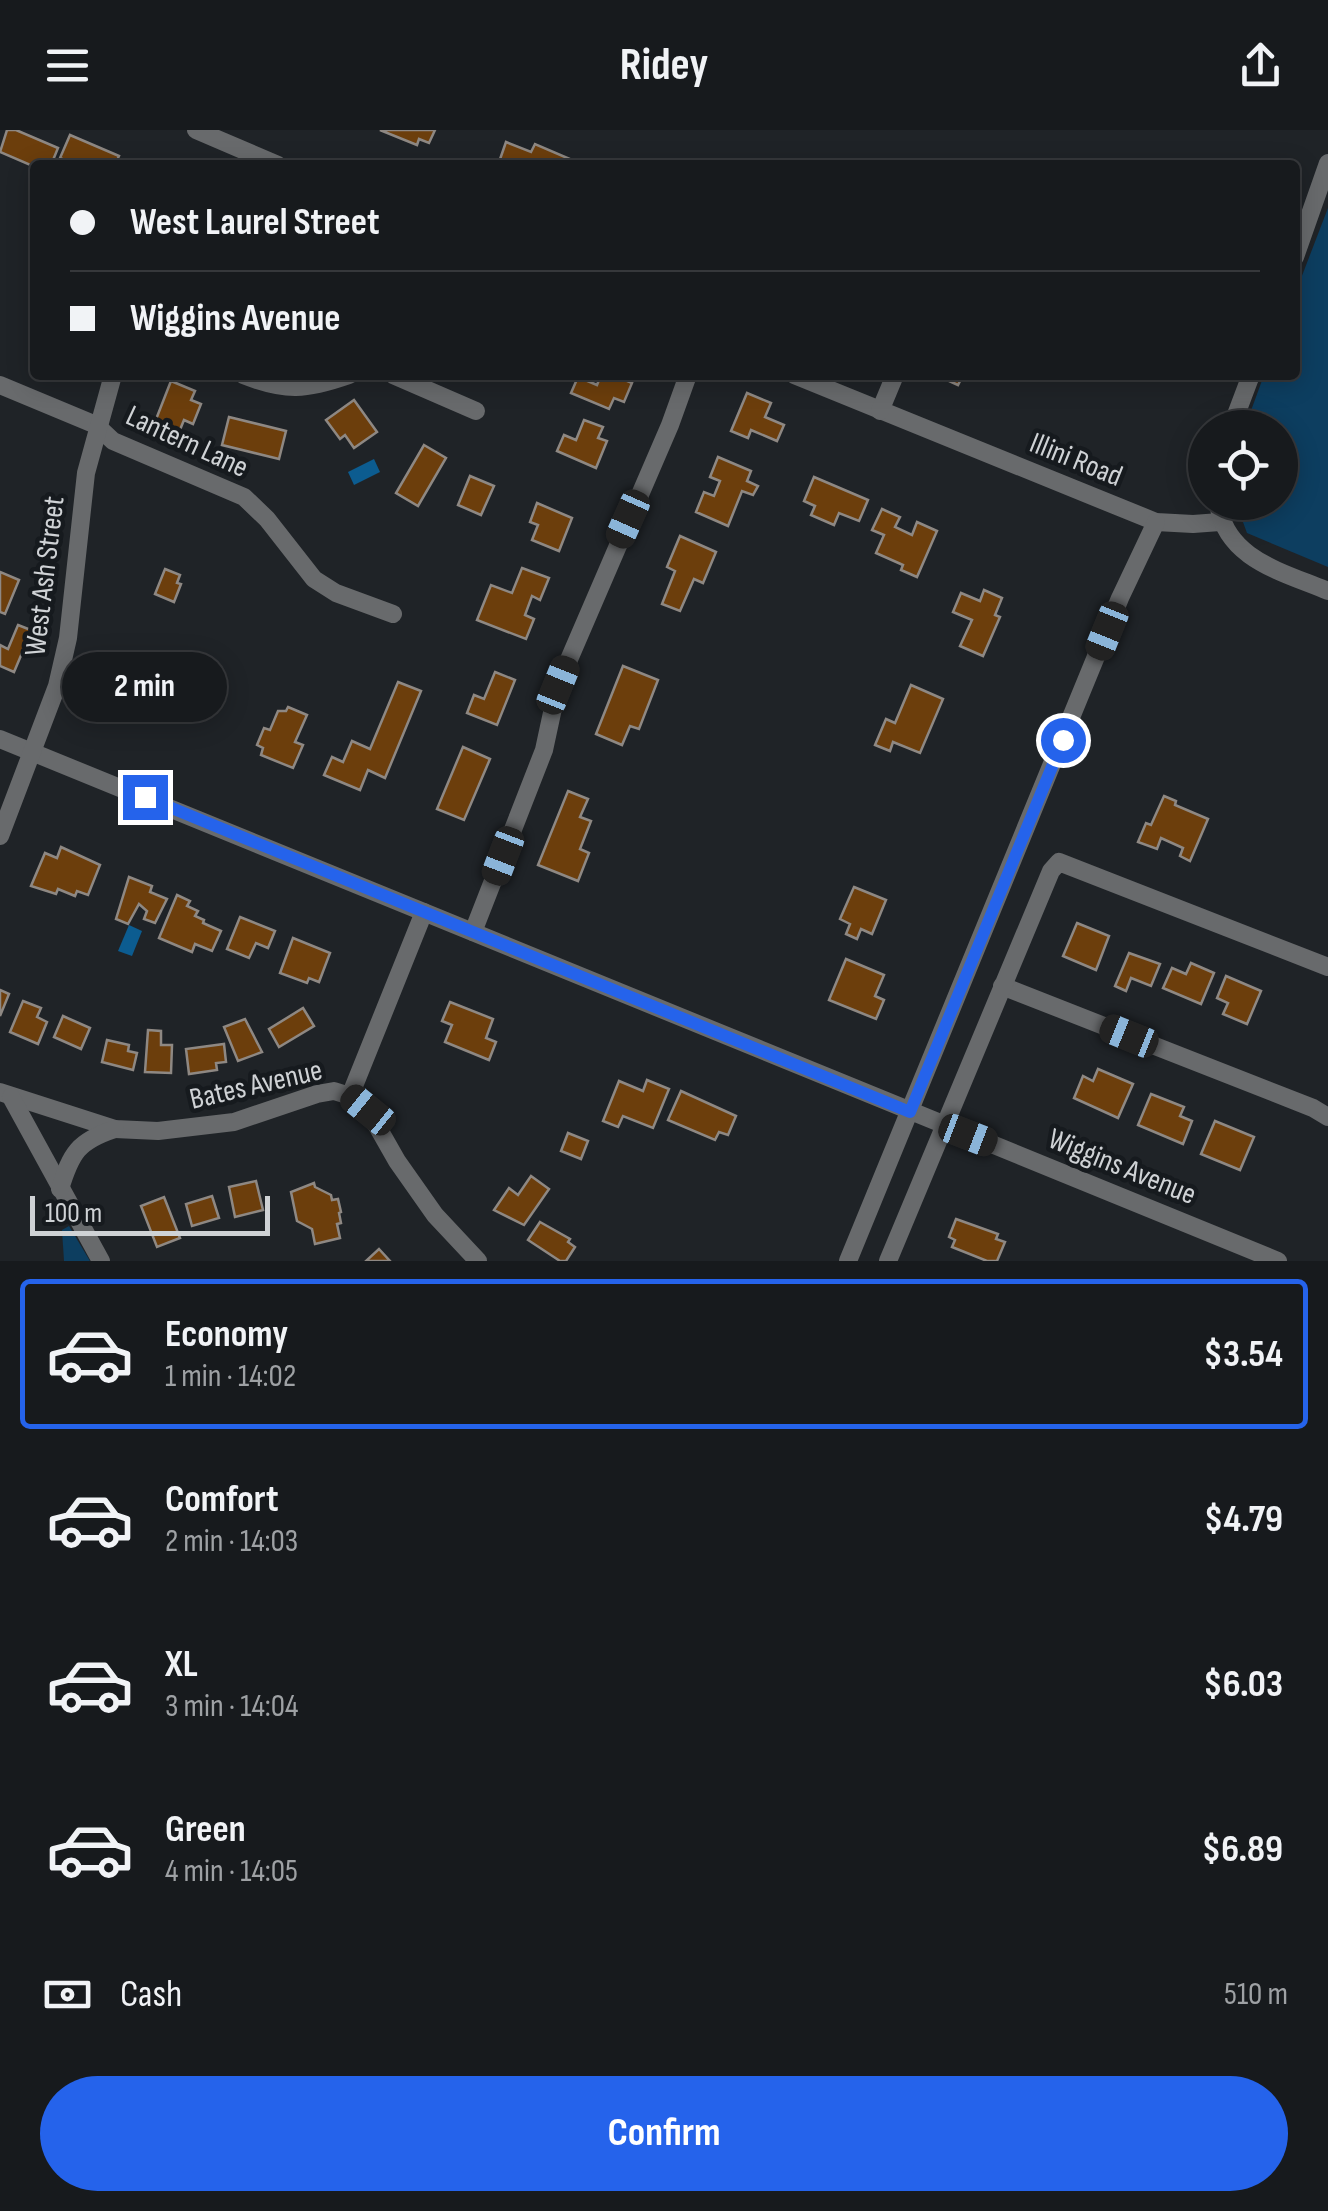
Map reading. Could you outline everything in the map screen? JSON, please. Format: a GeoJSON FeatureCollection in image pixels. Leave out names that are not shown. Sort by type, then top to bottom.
{"type":"FeatureCollection","features":[{"type":"Feature","properties":{"kind":"street"},"geometry":{"type":"LineString","coordinates":[[196,130],[242,158]]}},
{"type":"Feature","properties":{"kind":"street"},"geometry":{"type":"LineString","coordinates":[[1300,243],[1328,163]]}},
{"type":"Feature","properties":{"kind":"street","name":"West Ash Street"},"geometry":{"type":"LineString","coordinates":[[0,836],[57,686],[68,638],[86,473],[111,380]]}},
{"type":"Feature","properties":{"kind":"street"},"geometry":{"type":"LineString","coordinates":[[257,380],[295,389],[336,380]]}},
{"type":"Feature","properties":{"kind":"street"},"geometry":{"type":"LineString","coordinates":[[405,380],[476,411]]}},
{"type":"Feature","properties":{"kind":"street"},"geometry":{"type":"LineString","coordinates":[[473,932],[544,750],[558,685],[686,380]]}},
{"type":"Feature","properties":{"kind":"street","name":"Illini Road"},"geometry":{"type":"LineString","coordinates":[[806,380],[1156,522],[1194,524],[1202,520]]}},
{"type":"Feature","properties":{"kind":"street"},"geometry":{"type":"LineString","coordinates":[[880,411],[893,380]]}},
{"type":"Feature","properties":{"kind":"street"},"geometry":{"type":"LineString","coordinates":[[1238,410],[1249,380]]}},
{"type":"Feature","properties":{"kind":"street","name":"Lantern Lane"},"geometry":{"type":"LineString","coordinates":[[0,385],[96,425],[113,440],[244,497],[314,579],[336,594],[393,614]]}},
{"type":"Feature","properties":{"kind":"street","name":"Illini Road"},"geometry":{"type":"LineString","coordinates":[[1224,520],[1244,552],[1328,590]]}},
{"type":"Feature","properties":{"kind":"street"},"geometry":{"type":"LineString","coordinates":[[848,1261],[1120,598],[1156,522]]}},
{"type":"Feature","properties":{"kind":"street","name":"Wiggins Avenue"},"geometry":{"type":"LineString","coordinates":[[0,739],[1278,1261]]}},
{"type":"Feature","properties":{"kind":"street"},"geometry":{"type":"LineString","coordinates":[[888,1261],[1050,871],[1059,862],[1328,967]]}},
{"type":"Feature","properties":{"kind":"street","name":"Bates Avenue"},"geometry":{"type":"LineString","coordinates":[[350,1096],[424,912]]}},
{"type":"Feature","properties":{"kind":"street"},"geometry":{"type":"LineString","coordinates":[[1002,986],[1328,1117]]}},
{"type":"Feature","properties":{"kind":"street","name":"Bates Avenue"},"geometry":{"type":"LineString","coordinates":[[6,1094],[115,1129],[158,1132],[234,1122],[316,1094],[334,1092],[350,1096],[368,1110],[397,1161],[435,1214],[478,1261]]}},
{"type":"Feature","properties":{"kind":"street"},"geometry":{"type":"LineString","coordinates":[[6,1094],[101,1261]]}},
{"type":"Feature","properties":{"kind":"street"},"geometry":{"type":"LineString","coordinates":[[60,1189],[80,1146],[91,1137],[115,1129]]}},
{"type":"Feature","properties":{"kind":"shaded area"},"geometry":{"type":"Polygon","coordinates":[[[1328,208],[1328,567],[1247,533],[1242,520],[1298,520],[1298,410],[1251,410],[1262,380],[1300,380],[1300,281],[1328,208]]]}},
{"type":"Feature","properties":{"kind":"shaded area"},"geometry":{"type":"Polygon","coordinates":[[[374,459],[380,472],[354,485],[348,472],[374,459]]]}},
{"type":"Feature","properties":{"kind":"shaded area"},"geometry":{"type":"Polygon","coordinates":[[[129,925],[142,931],[132,956],[118,951],[129,925]]]}},
{"type":"Feature","properties":{"kind":"shaded area"},"geometry":{"type":"Polygon","coordinates":[[[69,1226],[90,1261],[64,1261],[62,1230],[69,1226]]]}},
{"type":"Feature","properties":{"kind":"building"},"geometry":{"type":"Polygon","coordinates":[[[7,130],[58,148],[53,160],[30,160],[30,165],[0,152],[7,130]]]}},
{"type":"Feature","properties":{"kind":"building"},"geometry":{"type":"Polygon","coordinates":[[[380,130],[435,130],[429,143],[419,139],[417,145],[380,130]]]}},
{"type":"Feature","properties":{"kind":"building"},"geometry":{"type":"Polygon","coordinates":[[[70,135],[119,156],[117,160],[60,158],[70,135]]]}},
{"type":"Feature","properties":{"kind":"building"},"geometry":{"type":"Polygon","coordinates":[[[506,142],[531,152],[535,144],[572,160],[500,160],[506,142]]]}},
{"type":"Feature","properties":{"kind":"building"},"geometry":{"type":"Polygon","coordinates":[[[577,380],[597,385],[599,380],[632,383],[624,402],[614,398],[609,409],[571,393],[577,380]]]}},
{"type":"Feature","properties":{"kind":"building"},"geometry":{"type":"Polygon","coordinates":[[[171,381],[195,391],[191,400],[201,404],[193,424],[184,420],[177,437],[153,427],[171,381]]]}},
{"type":"Feature","properties":{"kind":"building"},"geometry":{"type":"Polygon","coordinates":[[[747,393],[771,403],[765,417],[784,425],[777,441],[751,430],[748,438],[731,431],[747,393]]]}},
{"type":"Feature","properties":{"kind":"building"},"geometry":{"type":"Polygon","coordinates":[[[354,400],[377,432],[354,448],[345,435],[340,439],[326,420],[354,400]]]}},
{"type":"Feature","properties":{"kind":"building"},"geometry":{"type":"Polygon","coordinates":[[[229,417],[286,431],[279,459],[222,445],[229,417]]]}},
{"type":"Feature","properties":{"kind":"building"},"geometry":{"type":"Polygon","coordinates":[[[584,420],[603,427],[598,438],[607,441],[596,468],[557,451],[564,435],[576,440],[584,420]]]}},
{"type":"Feature","properties":{"kind":"building"},"geometry":{"type":"Polygon","coordinates":[[[424,445],[446,458],[418,506],[396,493],[424,445]]]}},
{"type":"Feature","properties":{"kind":"building"},"geometry":{"type":"Polygon","coordinates":[[[718,457],[751,471],[747,481],[758,486],[753,495],[742,491],[728,526],[696,512],[704,492],[714,496],[720,481],[710,477],[718,457]]]}},
{"type":"Feature","properties":{"kind":"building"},"geometry":{"type":"Polygon","coordinates":[[[470,476],[494,486],[481,515],[458,505],[470,476]]]}},
{"type":"Feature","properties":{"kind":"building"},"geometry":{"type":"Polygon","coordinates":[[[814,477],[868,500],[859,521],[839,513],[834,525],[811,515],[815,506],[804,501],[814,477]]]}},
{"type":"Feature","properties":{"kind":"building"},"geometry":{"type":"Polygon","coordinates":[[[537,503],[572,518],[559,551],[532,540],[538,525],[530,522],[537,503]]]}},
{"type":"Feature","properties":{"kind":"building"},"geometry":{"type":"Polygon","coordinates":[[[882,509],[900,517],[895,527],[912,535],[917,522],[937,531],[917,577],[901,570],[903,565],[876,553],[884,535],[872,530],[882,509]]]}},
{"type":"Feature","properties":{"kind":"building"},"geometry":{"type":"Polygon","coordinates":[[[680,536],[716,552],[703,583],[694,579],[680,611],[662,604],[675,571],[667,567],[680,536]]]}},
{"type":"Feature","properties":{"kind":"building"},"geometry":{"type":"Polygon","coordinates":[[[522,568],[549,578],[540,600],[532,596],[525,615],[534,619],[526,639],[477,620],[491,585],[512,593],[522,568]]]}},
{"type":"Feature","properties":{"kind":"building"},"geometry":{"type":"Polygon","coordinates":[[[165,569],[180,575],[174,602],[155,594],[165,569]]]}},
{"type":"Feature","properties":{"kind":"building"},"geometry":{"type":"Polygon","coordinates":[[[0,572],[19,580],[5,614],[0,612],[0,572]]]}},
{"type":"Feature","properties":{"kind":"building"},"geometry":{"type":"Polygon","coordinates":[[[984,590],[1002,598],[995,615],[1000,617],[983,656],[960,646],[972,620],[953,612],[961,593],[980,601],[984,590]]]}},
{"type":"Feature","properties":{"kind":"building"},"geometry":{"type":"Polygon","coordinates":[[[18,625],[36,632],[14,672],[0,666],[0,645],[8,649],[18,625]]]}},
{"type":"Feature","properties":{"kind":"building"},"geometry":{"type":"Polygon","coordinates":[[[623,666],[658,680],[639,729],[630,726],[622,745],[596,734],[623,666]]]}},
{"type":"Feature","properties":{"kind":"building"},"geometry":{"type":"Polygon","coordinates":[[[125,670],[155,682],[148,698],[140,695],[138,700],[117,691],[125,670]]]}},
{"type":"Feature","properties":{"kind":"building"},"geometry":{"type":"Polygon","coordinates":[[[495,672],[515,680],[497,725],[467,713],[474,695],[484,699],[495,672]]]}},
{"type":"Feature","properties":{"kind":"building"},"geometry":{"type":"Polygon","coordinates":[[[398,682],[421,691],[385,778],[368,770],[360,790],[324,775],[332,757],[343,762],[352,741],[370,749],[398,682]]]}},
{"type":"Feature","properties":{"kind":"building"},"geometry":{"type":"Polygon","coordinates":[[[911,685],[943,699],[920,753],[893,742],[890,751],[875,745],[886,719],[895,723],[911,685]]]}},
{"type":"Feature","properties":{"kind":"building"},"geometry":{"type":"Polygon","coordinates":[[[288,707],[307,715],[295,742],[303,745],[293,768],[261,755],[263,748],[257,745],[264,728],[270,730],[278,711],[288,707]]]}},
{"type":"Feature","properties":{"kind":"building"},"geometry":{"type":"Polygon","coordinates":[[[463,747],[490,759],[464,820],[437,809],[463,747]]]}},
{"type":"Feature","properties":{"kind":"building"},"geometry":{"type":"Polygon","coordinates":[[[568,791],[588,799],[580,817],[591,821],[580,849],[589,853],[578,881],[538,865],[568,791]]]}},
{"type":"Feature","properties":{"kind":"building"},"geometry":{"type":"Polygon","coordinates":[[[1164,796],[1208,819],[1190,861],[1180,856],[1183,848],[1161,838],[1157,849],[1138,842],[1164,796]]]}},
{"type":"Feature","properties":{"kind":"building"},"geometry":{"type":"Polygon","coordinates":[[[61,847],[100,865],[88,895],[77,891],[75,896],[58,889],[56,894],[31,886],[45,853],[57,858],[61,847]]]}},
{"type":"Feature","properties":{"kind":"building"},"geometry":{"type":"Polygon","coordinates":[[[129,877],[152,886],[150,892],[167,899],[155,923],[144,919],[147,911],[139,904],[128,924],[116,919],[129,877]]]}},
{"type":"Feature","properties":{"kind":"building"},"geometry":{"type":"Polygon","coordinates":[[[854,887],[886,900],[872,934],[861,929],[857,939],[846,934],[850,924],[840,919],[854,887]]]}},
{"type":"Feature","properties":{"kind":"building"},"geometry":{"type":"Polygon","coordinates":[[[177,895],[190,901],[187,906],[198,911],[195,916],[203,923],[221,931],[212,951],[195,944],[192,952],[159,938],[177,895]]]}},
{"type":"Feature","properties":{"kind":"building"},"geometry":{"type":"Polygon","coordinates":[[[240,917],[275,931],[268,948],[256,943],[249,958],[227,949],[240,917]]]}},
{"type":"Feature","properties":{"kind":"building"},"geometry":{"type":"Polygon","coordinates":[[[1077,923],[1109,936],[1096,970],[1063,956],[1077,923]]]}},
{"type":"Feature","properties":{"kind":"building"},"geometry":{"type":"Polygon","coordinates":[[[293,938],[330,953],[319,982],[309,978],[307,983],[280,973],[293,938]]]}},
{"type":"Feature","properties":{"kind":"building"},"geometry":{"type":"Polygon","coordinates":[[[1129,953],[1160,964],[1151,986],[1131,978],[1126,991],[1115,986],[1129,953]]]}},
{"type":"Feature","properties":{"kind":"building"},"geometry":{"type":"Polygon","coordinates":[[[846,959],[884,975],[875,996],[884,1000],[876,1019],[829,1000],[846,959]]]}},
{"type":"Feature","properties":{"kind":"building"},"geometry":{"type":"Polygon","coordinates":[[[1191,963],[1214,973],[1201,1004],[1163,988],[1172,968],[1186,974],[1191,963]]]}},
{"type":"Feature","properties":{"kind":"building"},"geometry":{"type":"Polygon","coordinates":[[[1226,976],[1261,991],[1247,1024],[1223,1014],[1228,1003],[1217,998],[1226,976]]]}},
{"type":"Feature","properties":{"kind":"building"},"geometry":{"type":"Polygon","coordinates":[[[0,990],[9,994],[0,1016],[0,990]]]}},
{"type":"Feature","properties":{"kind":"building"},"geometry":{"type":"Polygon","coordinates":[[[23,1001],[41,1008],[37,1017],[47,1022],[38,1044],[10,1032],[23,1001]]]}},
{"type":"Feature","properties":{"kind":"building"},"geometry":{"type":"Polygon","coordinates":[[[450,1002],[493,1019],[486,1038],[496,1042],[489,1060],[445,1042],[452,1025],[442,1021],[450,1002]]]}},
{"type":"Feature","properties":{"kind":"building"},"geometry":{"type":"Polygon","coordinates":[[[303,1008],[314,1026],[279,1047],[269,1029],[303,1008]]]}},
{"type":"Feature","properties":{"kind":"building"},"geometry":{"type":"Polygon","coordinates":[[[63,1016],[90,1028],[81,1049],[54,1037],[63,1016]]]}},
{"type":"Feature","properties":{"kind":"building"},"geometry":{"type":"Polygon","coordinates":[[[245,1019],[262,1052],[238,1061],[224,1027],[245,1019]]]}},
{"type":"Feature","properties":{"kind":"building"},"geometry":{"type":"Polygon","coordinates":[[[148,1030],[161,1031],[161,1045],[172,1045],[171,1073],[145,1072],[148,1030]]]}},
{"type":"Feature","properties":{"kind":"building"},"geometry":{"type":"Polygon","coordinates":[[[107,1040],[129,1045],[128,1051],[137,1053],[133,1070],[102,1062],[107,1040]]]}},
{"type":"Feature","properties":{"kind":"building"},"geometry":{"type":"Polygon","coordinates":[[[224,1044],[226,1062],[216,1063],[217,1070],[189,1074],[186,1049],[224,1044]]]}},
{"type":"Feature","properties":{"kind":"building"},"geometry":{"type":"Polygon","coordinates":[[[1098,1069],[1133,1084],[1118,1118],[1074,1098],[1083,1076],[1093,1081],[1098,1069]]]}},
{"type":"Feature","properties":{"kind":"building"},"geometry":{"type":"Polygon","coordinates":[[[647,1080],[669,1089],[653,1128],[623,1116],[618,1127],[603,1121],[619,1081],[643,1091],[647,1080]]]}},
{"type":"Feature","properties":{"kind":"building"},"geometry":{"type":"Polygon","coordinates":[[[681,1091],[736,1116],[728,1135],[719,1132],[715,1140],[668,1120],[681,1091]]]}},
{"type":"Feature","properties":{"kind":"building"},"geometry":{"type":"Polygon","coordinates":[[[1151,1094],[1184,1107],[1180,1116],[1192,1121],[1183,1144],[1138,1125],[1151,1094]]]}},
{"type":"Feature","properties":{"kind":"building"},"geometry":{"type":"Polygon","coordinates":[[[1215,1121],[1254,1137],[1240,1170],[1201,1154],[1215,1121]]]}},
{"type":"Feature","properties":{"kind":"building"},"geometry":{"type":"Polygon","coordinates":[[[568,1133],[588,1141],[581,1159],[561,1151],[568,1133]]]}},
{"type":"Feature","properties":{"kind":"building"},"geometry":{"type":"Polygon","coordinates":[[[531,1176],[549,1189],[524,1225],[494,1210],[509,1188],[518,1195],[531,1176]]]}},
{"type":"Feature","properties":{"kind":"building"},"geometry":{"type":"Polygon","coordinates":[[[256,1181],[263,1210],[235,1217],[229,1187],[256,1181]]]}},
{"type":"Feature","properties":{"kind":"building"},"geometry":{"type":"Polygon","coordinates":[[[314,1183],[332,1200],[338,1199],[341,1212],[341,1223],[337,1224],[340,1238],[315,1244],[312,1229],[297,1221],[291,1192],[314,1183]]]}},
{"type":"Feature","properties":{"kind":"building"},"geometry":{"type":"Polygon","coordinates":[[[212,1196],[219,1218],[192,1226],[186,1204],[212,1196]]]}},
{"type":"Feature","properties":{"kind":"building"},"geometry":{"type":"Polygon","coordinates":[[[164,1197],[180,1238],[157,1247],[141,1206],[164,1197]]]}},
{"type":"Feature","properties":{"kind":"building"},"geometry":{"type":"Polygon","coordinates":[[[956,1219],[998,1234],[996,1239],[1005,1242],[997,1261],[952,1247],[955,1240],[949,1237],[956,1219]]]}},
{"type":"Feature","properties":{"kind":"building"},"geometry":{"type":"Polygon","coordinates":[[[540,1222],[570,1239],[568,1242],[575,1247],[566,1261],[528,1240],[540,1222]]]}},
{"type":"Feature","properties":{"kind":"building"},"geometry":{"type":"Polygon","coordinates":[[[379,1249],[390,1261],[366,1261],[379,1249]]]}},
{"type":"Feature","properties":{"kind":"route"},"geometry":{"type":"LineString","coordinates":[[145,797],[910,1112],[1063,740]]}}]}
